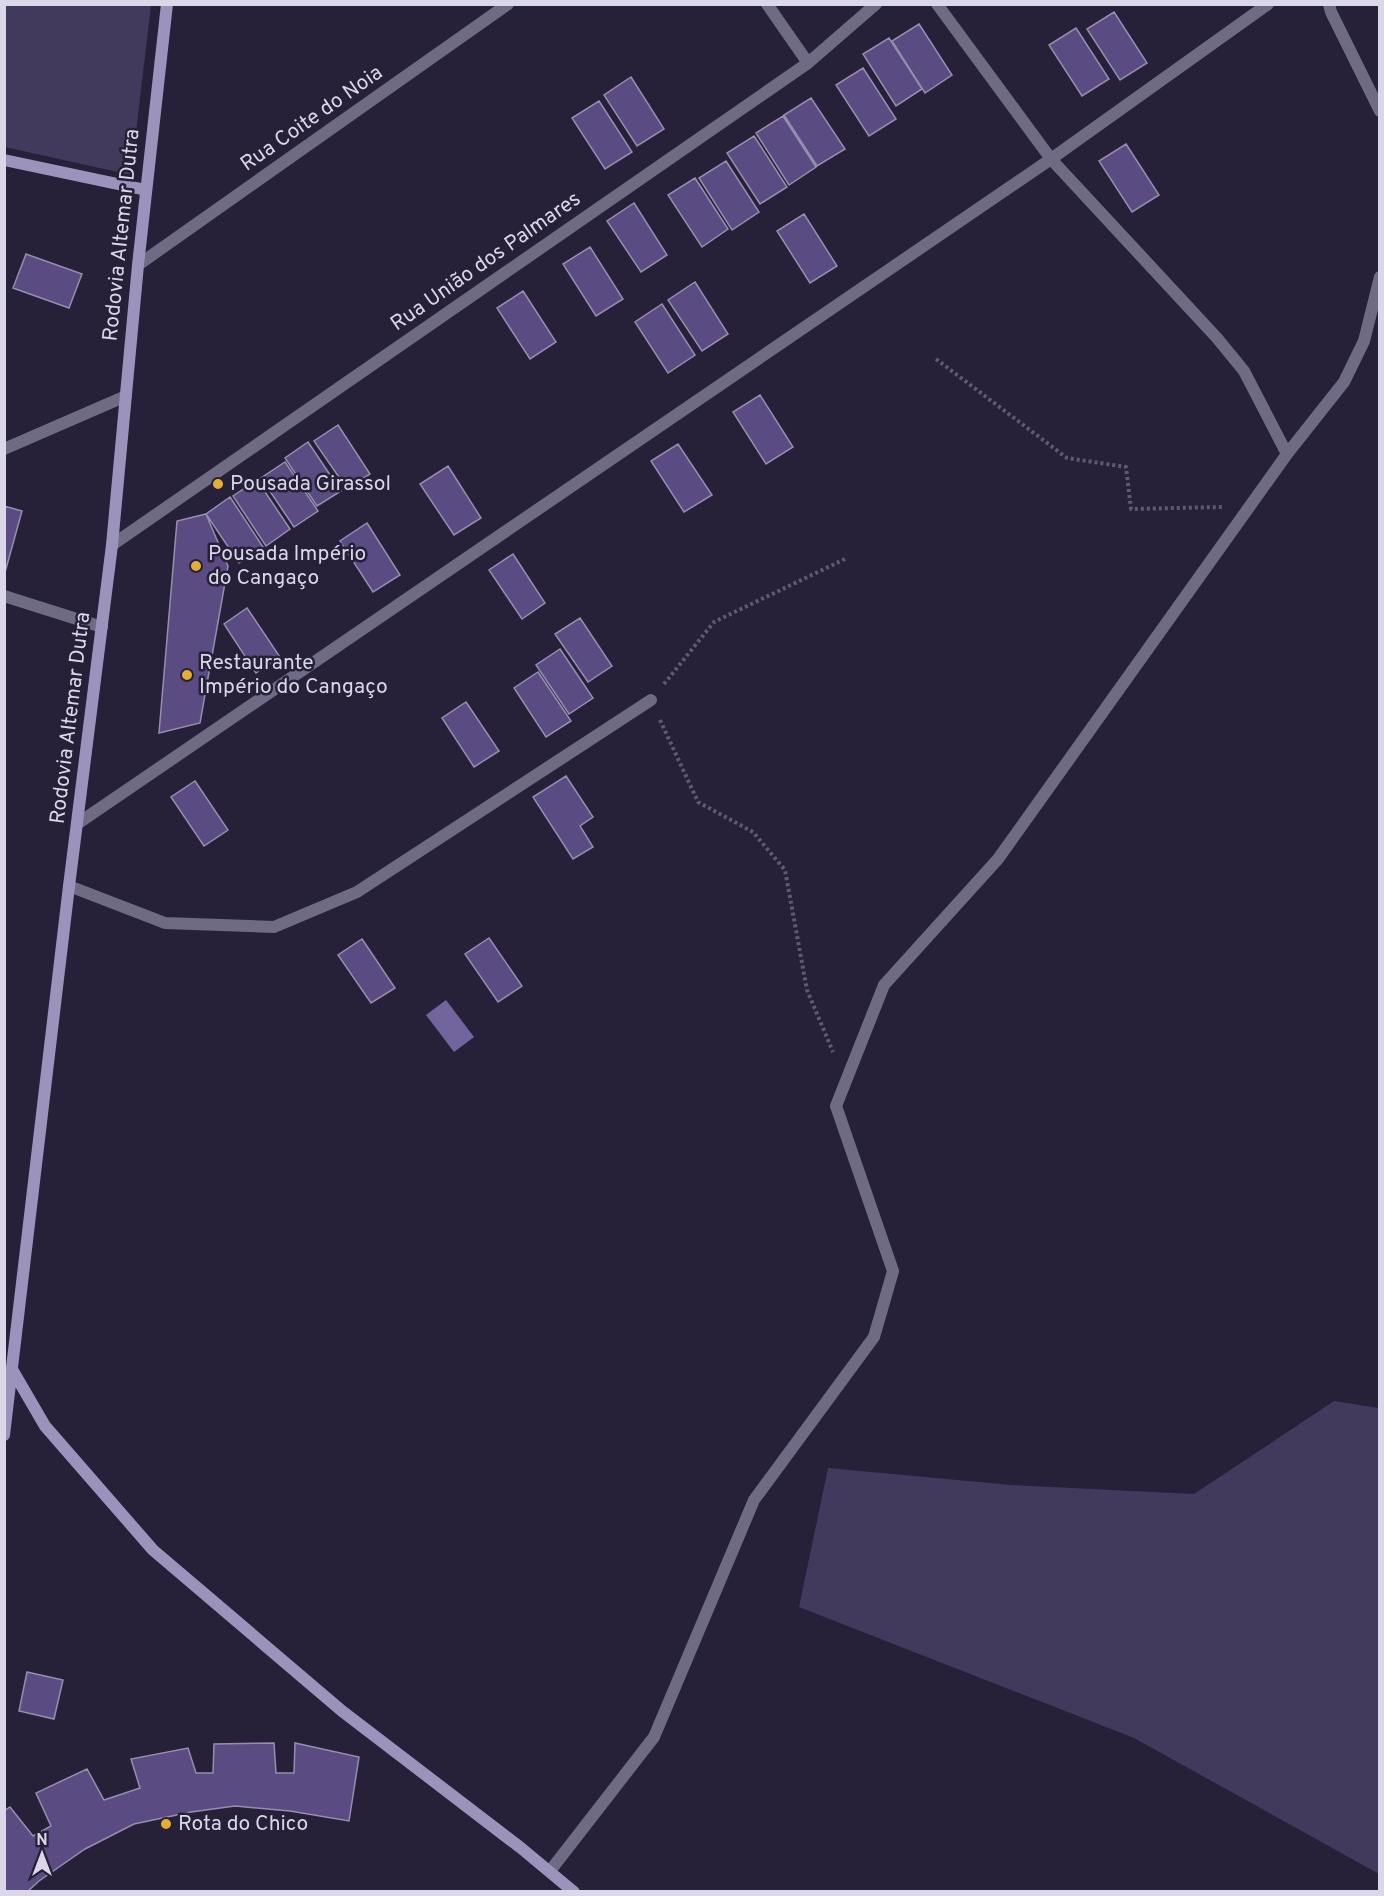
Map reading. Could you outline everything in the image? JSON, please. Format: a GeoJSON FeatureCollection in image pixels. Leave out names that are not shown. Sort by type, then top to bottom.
{"type":"FeatureCollection","features":[{"type":"Feature","properties":{"kind":"street","name":"Rodovia Altemar Dutra"},"geometry":{"type":"LineString","coordinates":[[4,1436],[112,545],[138,265],[166,4]]}},
{"type":"Feature","properties":{"kind":"street","name":"Rua Coite do Noia"},"geometry":{"type":"LineString","coordinates":[[138,265],[508,4]]}},
{"type":"Feature","properties":{"kind":"street"},"geometry":{"type":"LineString","coordinates":[[767,4],[808,63]]}},
{"type":"Feature","properties":{"kind":"street","name":"Rua União dos Palmares"},"geometry":{"type":"LineString","coordinates":[[112,545],[808,63],[876,4]]}},
{"type":"Feature","properties":{"kind":"street"},"geometry":{"type":"LineString","coordinates":[[937,4],[1051,159],[1217,338],[1244,371],[1287,454]]}},
{"type":"Feature","properties":{"kind":"street"},"geometry":{"type":"LineString","coordinates":[[77,824],[1051,159],[1268,4]]}},
{"type":"Feature","properties":{"kind":"street"},"geometry":{"type":"LineString","coordinates":[[1329,4],[1380,111]]}},
{"type":"Feature","properties":{"kind":"street"},"geometry":{"type":"LineString","coordinates":[[4,160],[146,190]]}},
{"type":"Feature","properties":{"kind":"street"},"geometry":{"type":"LineString","coordinates":[[550,1871],[654,1737],[754,1500],[874,1337],[893,1271],[836,1106],[884,986],[998,859],[1287,454],[1344,382],[1364,341],[1380,277]]}},
{"type":"Feature","properties":{"kind":"street"},"geometry":{"type":"LineString","coordinates":[[4,449],[126,396]]}},
{"type":"Feature","properties":{"kind":"street"},"geometry":{"type":"LineString","coordinates":[[4,596],[102,627]]}},
{"type":"Feature","properties":{"kind":"street"},"geometry":{"type":"LineString","coordinates":[[69,886],[165,923],[274,927],[357,892],[651,700]]}},
{"type":"Feature","properties":{"kind":"street"},"geometry":{"type":"LineString","coordinates":[[13,1371],[45,1426],[153,1550],[342,1711],[574,1892]]}},
{"type":"Feature","properties":{"kind":"path"},"geometry":{"type":"LineString","coordinates":[[936,359],[1067,458],[1126,467],[1131,508],[1250,506]]}},
{"type":"Feature","properties":{"kind":"path"},"geometry":{"type":"LineString","coordinates":[[845,559],[714,622],[651,700],[698,802],[753,832],[785,870],[807,990],[846,1080]]}},
{"type":"Feature","properties":{"kind":"shaded area"},"geometry":{"type":"Polygon","coordinates":[[[5,4],[151,5],[131,175],[5,147],[5,4]]]}},
{"type":"Feature","properties":{"kind":"shaded area"},"geometry":{"type":"Polygon","coordinates":[[[446,1000],[474,1037],[454,1052],[426,1015],[446,1000]]]}},
{"type":"Feature","properties":{"kind":"shaded area"},"geometry":{"type":"Polygon","coordinates":[[[1334,1401],[1379,1408],[1379,1874],[1134,1738],[799,1607],[828,1468],[1011,1485],[1194,1494],[1334,1401]]]}},
{"type":"Feature","properties":{"kind":"building"},"geometry":{"type":"Polygon","coordinates":[[[1114,12],[1147,63],[1120,80],[1087,29],[1114,12]]]}},
{"type":"Feature","properties":{"kind":"building"},"geometry":{"type":"Polygon","coordinates":[[[919,24],[952,75],[925,93],[892,41],[919,24]]]}},
{"type":"Feature","properties":{"kind":"building"},"geometry":{"type":"Polygon","coordinates":[[[1076,28],[1109,79],[1082,96],[1049,45],[1076,28]]]}},
{"type":"Feature","properties":{"kind":"building"},"geometry":{"type":"Polygon","coordinates":[[[889,38],[922,89],[896,106],[863,54],[889,38]]]}},
{"type":"Feature","properties":{"kind":"building"},"geometry":{"type":"Polygon","coordinates":[[[863,68],[896,119],[869,136],[836,85],[863,68]]]}},
{"type":"Feature","properties":{"kind":"building"},"geometry":{"type":"Polygon","coordinates":[[[631,77],[664,129],[637,146],[604,95],[631,77]]]}},
{"type":"Feature","properties":{"kind":"building"},"geometry":{"type":"Polygon","coordinates":[[[811,98],[845,149],[817,166],[784,115],[811,98]]]}},
{"type":"Feature","properties":{"kind":"building"},"geometry":{"type":"Polygon","coordinates":[[[599,101],[632,152],[605,169],[572,118],[599,101]]]}},
{"type":"Feature","properties":{"kind":"building"},"geometry":{"type":"Polygon","coordinates":[[[783,116],[816,167],[789,185],[756,133],[783,116]]]}},
{"type":"Feature","properties":{"kind":"building"},"geometry":{"type":"Polygon","coordinates":[[[754,136],[787,187],[760,204],[727,153],[754,136]]]}},
{"type":"Feature","properties":{"kind":"building"},"geometry":{"type":"Polygon","coordinates":[[[1126,144],[1159,195],[1132,212],[1099,161],[1126,144]]]}},
{"type":"Feature","properties":{"kind":"building"},"geometry":{"type":"Polygon","coordinates":[[[726,161],[759,212],[732,230],[699,178],[726,161]]]}},
{"type":"Feature","properties":{"kind":"building"},"geometry":{"type":"Polygon","coordinates":[[[695,178],[728,229],[702,247],[668,195],[695,178]]]}},
{"type":"Feature","properties":{"kind":"building"},"geometry":{"type":"Polygon","coordinates":[[[634,203],[667,255],[641,272],[607,221],[634,203]]]}},
{"type":"Feature","properties":{"kind":"building"},"geometry":{"type":"Polygon","coordinates":[[[804,214],[837,266],[810,283],[777,231],[804,214]]]}},
{"type":"Feature","properties":{"kind":"building"},"geometry":{"type":"Polygon","coordinates":[[[590,247],[623,299],[596,316],[563,264],[590,247]]]}},
{"type":"Feature","properties":{"kind":"building"},"geometry":{"type":"Polygon","coordinates":[[[26,254],[82,274],[69,308],[13,288],[26,254]]]}},
{"type":"Feature","properties":{"kind":"building"},"geometry":{"type":"Polygon","coordinates":[[[695,282],[728,334],[702,351],[668,300],[695,282]]]}},
{"type":"Feature","properties":{"kind":"building"},"geometry":{"type":"Polygon","coordinates":[[[523,291],[556,342],[530,359],[497,308],[523,291]]]}},
{"type":"Feature","properties":{"kind":"building"},"geometry":{"type":"Polygon","coordinates":[[[662,304],[695,355],[668,373],[635,322],[662,304]]]}},
{"type":"Feature","properties":{"kind":"building"},"geometry":{"type":"Polygon","coordinates":[[[760,395],[793,447],[766,464],[733,412],[760,395]]]}},
{"type":"Feature","properties":{"kind":"building"},"geometry":{"type":"Polygon","coordinates":[[[338,425],[370,474],[347,489],[314,441],[338,425]]]}},
{"type":"Feature","properties":{"kind":"building"},"geometry":{"type":"Polygon","coordinates":[[[308,442],[341,491],[317,506],[285,458],[308,442]]]}},
{"type":"Feature","properties":{"kind":"building"},"geometry":{"type":"Polygon","coordinates":[[[678,444],[712,495],[684,512],[651,461],[678,444]]]}},
{"type":"Feature","properties":{"kind":"building"},"geometry":{"type":"Polygon","coordinates":[[[285,462],[318,511],[294,527],[261,478],[285,462]]]}},
{"type":"Feature","properties":{"kind":"building"},"geometry":{"type":"Polygon","coordinates":[[[448,466],[481,518],[454,535],[420,484],[448,466]]]}},
{"type":"Feature","properties":{"kind":"building"},"geometry":{"type":"Polygon","coordinates":[[[257,480],[290,529],[266,546],[233,496],[257,480]]]}},
{"type":"Feature","properties":{"kind":"building"},"geometry":{"type":"Polygon","coordinates":[[[230,497],[263,547],[239,563],[206,514],[230,497]]]}},
{"type":"Feature","properties":{"kind":"building"},"geometry":{"type":"Polygon","coordinates":[[[4,506],[22,511],[4,576],[4,506]]]}},
{"type":"Feature","properties":{"kind":"building"},"geometry":{"type":"Polygon","coordinates":[[[206,514],[228,566],[200,723],[159,733],[177,521],[206,514]]]}},
{"type":"Feature","properties":{"kind":"building"},"geometry":{"type":"Polygon","coordinates":[[[367,523],[400,575],[373,592],[340,541],[367,523]]]}},
{"type":"Feature","properties":{"kind":"building"},"geometry":{"type":"Polygon","coordinates":[[[513,554],[545,603],[522,619],[489,570],[513,554]]]}},
{"type":"Feature","properties":{"kind":"building"},"geometry":{"type":"Polygon","coordinates":[[[247,608],[280,657],[256,673],[224,624],[247,608]]]}},
{"type":"Feature","properties":{"kind":"building"},"geometry":{"type":"Polygon","coordinates":[[[580,618],[612,666],[588,682],[555,634],[580,618]]]}},
{"type":"Feature","properties":{"kind":"building"},"geometry":{"type":"Polygon","coordinates":[[[560,649],[593,698],[569,714],[536,665],[560,649]]]}},
{"type":"Feature","properties":{"kind":"building"},"geometry":{"type":"Polygon","coordinates":[[[538,672],[571,721],[546,737],[514,688],[538,672]]]}},
{"type":"Feature","properties":{"kind":"building"},"geometry":{"type":"Polygon","coordinates":[[[466,702],[499,751],[474,767],[442,718],[466,702]]]}},
{"type":"Feature","properties":{"kind":"building"},"geometry":{"type":"Polygon","coordinates":[[[566,776],[593,817],[580,826],[593,847],[573,859],[533,797],[566,776]]]}},
{"type":"Feature","properties":{"kind":"building"},"geometry":{"type":"Polygon","coordinates":[[[195,781],[228,830],[204,846],[171,797],[195,781]]]}},
{"type":"Feature","properties":{"kind":"building"},"geometry":{"type":"Polygon","coordinates":[[[489,938],[522,986],[498,1002],[465,954],[489,938]]]}},
{"type":"Feature","properties":{"kind":"building"},"geometry":{"type":"Polygon","coordinates":[[[362,939],[395,988],[371,1003],[338,955],[362,939]]]}},
{"type":"Feature","properties":{"kind":"building"},"geometry":{"type":"Polygon","coordinates":[[[27,1672],[63,1680],[54,1719],[19,1711],[27,1672]]]}},
{"type":"Feature","properties":{"kind":"building"},"geometry":{"type":"Polygon","coordinates":[[[274,1743],[276,1773],[294,1773],[295,1743],[359,1757],[349,1821],[290,1811],[235,1806],[191,1812],[134,1824],[85,1849],[27,1892],[4,1892],[4,1811],[10,1807],[33,1836],[51,1826],[36,1793],[87,1769],[104,1800],[140,1788],[131,1759],[188,1748],[196,1773],[213,1773],[214,1744],[274,1743]]]}},
{"type":"Feature","properties":{"kind":"place","name":"Pousada Girassol"},"geometry":{"type":"Point","coordinates":[218,484]}},
{"type":"Feature","properties":{"kind":"place","name":"Pousada Império do Cangaço"},"geometry":{"type":"Point","coordinates":[196,566]}},
{"type":"Feature","properties":{"kind":"place","name":"Restaurante Império do Cangaço"},"geometry":{"type":"Point","coordinates":[187,675]}},
{"type":"Feature","properties":{"kind":"place","name":"Rota do Chico"},"geometry":{"type":"Point","coordinates":[166,1824]}}]}
